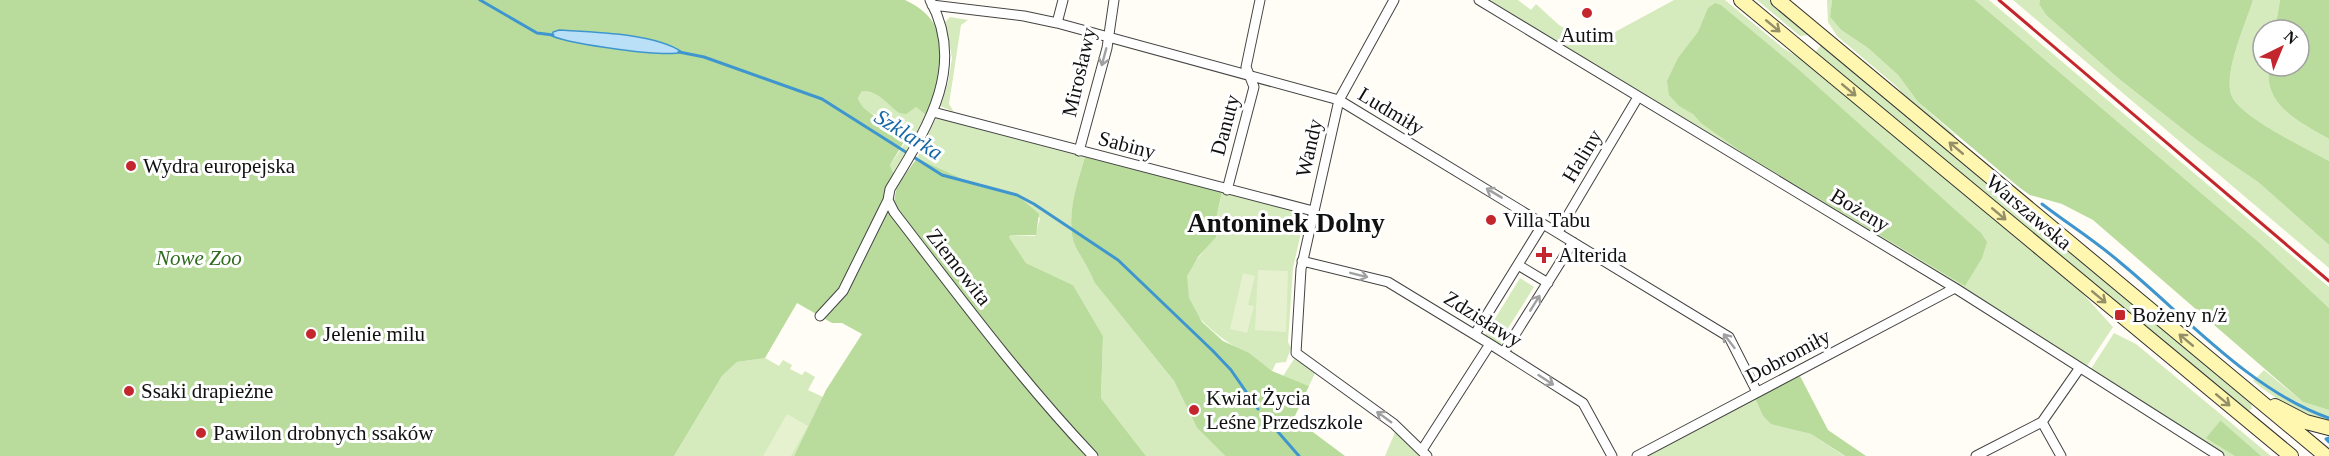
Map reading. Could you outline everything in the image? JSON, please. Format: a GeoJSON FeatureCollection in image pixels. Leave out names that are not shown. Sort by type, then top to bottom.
{"type":"FeatureCollection","features":[{"type":"Feature","properties":{"kind":"main road","name":"Warszawska"},"geometry":{"type":"LineString","coordinates":[[1741,0],[2290,456]]}},
{"type":"Feature","properties":{"kind":"main road","name":"Warszawska"},"geometry":{"type":"LineString","coordinates":[[1778,0],[2326,456]]}},
{"type":"Feature","properties":{"kind":"main road"},"geometry":{"type":"LineString","coordinates":[[1804,52],[1819,34]]}},
{"type":"Feature","properties":{"kind":"main road"},"geometry":{"type":"LineString","coordinates":[[2231,377],[2297,418],[2329,428]]}},
{"type":"Feature","properties":{"kind":"street"},"geometry":{"type":"LineString","coordinates":[[1057,23],[1063,0]]}},
{"type":"Feature","properties":{"kind":"street","name":"Mirosławy"},"geometry":{"type":"LineString","coordinates":[[1079,151],[1107,48],[1114,0]]}},
{"type":"Feature","properties":{"kind":"street","name":"Danuty"},"geometry":{"type":"LineString","coordinates":[[1227,190],[1254,87],[1246,67],[1260,0]]}},
{"type":"Feature","properties":{"kind":"street","name":"Wandy"},"geometry":{"type":"LineString","coordinates":[[1394,0],[1339,100],[1302,261],[1296,353],[1394,424],[1424,453]]}},
{"type":"Feature","properties":{"kind":"street","name":"Bożeny"},"geometry":{"type":"LineString","coordinates":[[1479,0],[1955,288],[2219,456]]}},
{"type":"Feature","properties":{"kind":"street"},"geometry":{"type":"LineString","coordinates":[[820,316],[843,291],[888,201],[890,189],[933,111],[943,85],[946,66],[941,28],[931,2]]}},
{"type":"Feature","properties":{"kind":"street","name":"Ludmiły"},"geometry":{"type":"LineString","coordinates":[[931,2],[973,5],[1057,23],[1339,100],[1729,337],[1757,392]]}},
{"type":"Feature","properties":{"kind":"street","name":"Haliny"},"geometry":{"type":"LineString","coordinates":[[1558,232],[1638,97]]}},
{"type":"Feature","properties":{"kind":"street","name":"Sabiny"},"geometry":{"type":"LineString","coordinates":[[933,111],[1313,211]]}},
{"type":"Feature","properties":{"kind":"street","name":"Ziemowita"},"geometry":{"type":"LineString","coordinates":[[888,201],[986,333],[1047,407],[1093,456]]}},
{"type":"Feature","properties":{"kind":"street"},"geometry":{"type":"LineString","coordinates":[[1475,334],[1543,224]]}},
{"type":"Feature","properties":{"kind":"street"},"geometry":{"type":"LineString","coordinates":[[1504,352],[1573,242]]}},
{"type":"Feature","properties":{"kind":"street","name":"Zdzisławy"},"geometry":{"type":"LineString","coordinates":[[1302,261],[1388,282],[1504,352],[1583,404],[1612,456]]}},
{"type":"Feature","properties":{"kind":"street"},"geometry":{"type":"LineString","coordinates":[[1518,265],[1548,283]]}},
{"type":"Feature","properties":{"kind":"street","name":"Dobromiły"},"geometry":{"type":"LineString","coordinates":[[1637,456],[1955,288]]}},
{"type":"Feature","properties":{"kind":"street"},"geometry":{"type":"LineString","coordinates":[[1424,453],[1490,344]]}},
{"type":"Feature","properties":{"kind":"street"},"geometry":{"type":"LineString","coordinates":[[1976,456],[2042,422],[2079,369]]}},
{"type":"Feature","properties":{"kind":"street"},"geometry":{"type":"LineString","coordinates":[[2042,422],[2061,456]]}},
{"type":"Feature","properties":{"kind":"green space","name":"Nowe Zoo"},"geometry":{"type":"Polygon","coordinates":[[[0,0],[905,0],[922,10],[933,22],[939,36],[940,66],[927,116],[916,107],[906,114],[899,113],[873,93],[862,91],[858,98],[866,110],[895,126],[907,137],[890,165],[894,175],[886,193],[966,312],[1033,396],[1088,456],[794,456],[826,390],[862,334],[842,323],[832,323],[797,303],[765,358],[737,362],[722,376],[674,456],[0,456],[0,0]],[[559,30],[552,36],[585,44],[682,52],[640,37],[559,30]]]}},
{"type":"Feature","properties":{"kind":"green space"},"geometry":{"type":"Polygon","coordinates":[[[1489,0],[1518,0],[1531,10],[1536,4],[1559,25],[1576,34],[1594,36],[1613,33],[1674,0],[1725,0],[1783,48],[1814,67],[2074,284],[2113,327],[2087,366],[1489,0]]]}},
{"type":"Feature","properties":{"kind":"green space"},"geometry":{"type":"Polygon","coordinates":[[[1757,0],[1769,0],[1809,35],[1800,36],[1757,0]]]}},
{"type":"Feature","properties":{"kind":"green space"},"geometry":{"type":"Polygon","coordinates":[[[1827,0],[1832,0],[1830,17],[1841,30],[1868,48],[1898,75],[1918,102],[1955,135],[1952,139],[1920,112],[1896,86],[1837,36],[1828,22],[1827,0]]]}},
{"type":"Feature","properties":{"kind":"green space"},"geometry":{"type":"Polygon","coordinates":[[[1832,0],[1975,0],[2261,244],[2329,308],[2329,410],[2303,402],[2093,220],[2062,204],[2030,195],[2020,188],[1918,102],[1898,75],[1868,48],[1841,30],[1830,17],[1832,0]]]}},
{"type":"Feature","properties":{"kind":"green space"},"geometry":{"type":"Polygon","coordinates":[[[1975,0],[1989,0],[2329,287],[2329,308],[2261,244],[1975,0]]]}},
{"type":"Feature","properties":{"kind":"green space"},"geometry":{"type":"Polygon","coordinates":[[[2013,0],[2040,0],[2039,4],[2046,15],[2119,79],[2198,141],[2258,182],[2329,245],[2329,268],[2013,0]]]}},
{"type":"Feature","properties":{"kind":"green space"},"geometry":{"type":"Polygon","coordinates":[[[2040,0],[2253,0],[2233,60],[2230,73],[2231,94],[2236,103],[2259,122],[2329,161],[2329,245],[2258,182],[2198,141],[2119,79],[2046,15],[2039,4],[2040,0]]]}},
{"type":"Feature","properties":{"kind":"green space"},"geometry":{"type":"Polygon","coordinates":[[[2253,0],[2280,0],[2277,18],[2251,18],[2251,78],[2269,78],[2272,92],[2286,111],[2329,139],[2329,161],[2259,122],[2236,103],[2231,94],[2230,73],[2253,0]]]}},
{"type":"Feature","properties":{"kind":"green space"},"geometry":{"type":"Polygon","coordinates":[[[2280,0],[2329,0],[2329,139],[2286,111],[2272,92],[2269,78],[2311,78],[2311,18],[2277,18],[2280,0]]]}},
{"type":"Feature","properties":{"kind":"green space"},"geometry":{"type":"Polygon","coordinates":[[[1715,3],[1721,5],[1798,69],[1981,233],[1987,242],[1982,258],[1965,286],[1746,155],[1701,123],[1693,114],[1679,106],[1669,95],[1667,81],[1678,58],[1698,32],[1708,8],[1715,3]]]}},
{"type":"Feature","properties":{"kind":"green space"},"geometry":{"type":"Polygon","coordinates":[[[950,17],[968,20],[961,25],[949,104],[954,112],[940,106],[948,83],[952,58],[945,22],[950,17]]]}},
{"type":"Feature","properties":{"kind":"green space"},"geometry":{"type":"Polygon","coordinates":[[[1822,44],[2251,402],[2252,409],[2247,411],[1814,54],[1822,44]]]}},
{"type":"Feature","properties":{"kind":"green space"},"geometry":{"type":"Polygon","coordinates":[[[862,91],[880,96],[893,108],[916,107],[927,116],[894,175],[890,165],[905,143],[887,120],[862,108],[858,98],[862,91]]]}},
{"type":"Feature","properties":{"kind":"green space"},"geometry":{"type":"Polygon","coordinates":[[[936,118],[1085,157],[1072,208],[1071,229],[1074,244],[1094,282],[1174,381],[1197,428],[1225,456],[1146,456],[1101,398],[1103,336],[1073,285],[1026,263],[1009,237],[1011,235],[1035,236],[1040,218],[1000,191],[978,186],[917,158],[936,118]]]}},
{"type":"Feature","properties":{"kind":"green space"},"geometry":{"type":"Polygon","coordinates":[[[1085,157],[1222,192],[1216,219],[1216,237],[1198,257],[1187,276],[1189,298],[1202,322],[1223,341],[1249,353],[1272,371],[1309,386],[1294,418],[1345,456],[1225,456],[1197,428],[1174,381],[1094,282],[1074,244],[1071,229],[1072,208],[1085,157]]]}},
{"type":"Feature","properties":{"kind":"green space"},"geometry":{"type":"Polygon","coordinates":[[[917,158],[978,186],[1017,195],[1039,214],[1036,235],[1011,235],[1009,237],[1026,263],[1073,285],[1103,336],[1101,398],[1146,456],[1099,456],[1006,352],[901,215],[894,201],[897,186],[917,158]]]}},
{"type":"Feature","properties":{"kind":"green space"},"geometry":{"type":"Polygon","coordinates":[[[1222,192],[1301,213],[1304,219],[1293,268],[1288,342],[1291,348],[1286,362],[1276,363],[1272,371],[1212,330],[1198,316],[1189,302],[1186,286],[1190,268],[1207,243],[1222,192]]]}},
{"type":"Feature","properties":{"kind":"green space"},"geometry":{"type":"Polygon","coordinates":[[[1258,270],[1288,271],[1286,332],[1255,330],[1258,270]]]}},
{"type":"Feature","properties":{"kind":"green space"},"geometry":{"type":"Polygon","coordinates":[[[1243,273],[1255,276],[1248,305],[1254,306],[1247,333],[1230,329],[1243,273]]]}},
{"type":"Feature","properties":{"kind":"green space"},"geometry":{"type":"Polygon","coordinates":[[[1520,278],[1534,287],[1503,336],[1504,343],[1497,345],[1485,335],[1520,278]]]}},
{"type":"Feature","properties":{"kind":"green space"},"geometry":{"type":"Polygon","coordinates":[[[2114,333],[2136,344],[2271,456],[2225,456],[2089,372],[2114,333]]]}},
{"type":"Feature","properties":{"kind":"green space"},"geometry":{"type":"Polygon","coordinates":[[[765,358],[779,366],[783,360],[792,365],[790,369],[802,375],[805,371],[815,377],[808,390],[823,397],[794,456],[674,456],[722,376],[737,362],[765,358]]]}},
{"type":"Feature","properties":{"kind":"green space"},"geometry":{"type":"Polygon","coordinates":[[[1294,359],[1316,371],[1309,386],[1283,376],[1294,359]]]}},
{"type":"Feature","properties":{"kind":"green space"},"geometry":{"type":"Polygon","coordinates":[[[2264,370],[2303,402],[2329,410],[2329,423],[2289,406],[2253,381],[2264,370]]]}},
{"type":"Feature","properties":{"kind":"green space"},"geometry":{"type":"Polygon","coordinates":[[[1800,376],[1828,430],[1866,456],[1845,456],[1811,434],[1771,424],[1763,416],[1753,394],[1800,376]]]}},
{"type":"Feature","properties":{"kind":"green space"},"geometry":{"type":"Polygon","coordinates":[[[1753,394],[1763,416],[1771,423],[1811,434],[1844,456],[1637,456],[1753,394]]]}},
{"type":"Feature","properties":{"kind":"green space"},"geometry":{"type":"Polygon","coordinates":[[[787,414],[808,426],[791,456],[763,456],[787,414]]]}},
{"type":"Feature","properties":{"kind":"green space"},"geometry":{"type":"Polygon","coordinates":[[[2221,420],[2261,456],[2235,456],[2206,438],[2221,420]]]}},
{"type":"Feature","properties":{"kind":"green space"},"geometry":{"type":"Polygon","coordinates":[[[1396,430],[1423,456],[1385,456],[1396,430]]]}},
{"type":"Feature","properties":{"kind":"water"},"geometry":{"type":"Polygon","coordinates":[[[559,30],[640,37],[682,52],[657,53],[578,43],[552,36],[553,32],[559,30]]]}},
{"type":"Feature","properties":{"kind":"waterway","name":"Szklarka"},"geometry":{"type":"LineString","coordinates":[[480,0],[537,33],[553,35]]}},
{"type":"Feature","properties":{"kind":"waterway","name":"Szklarka"},"geometry":{"type":"LineString","coordinates":[[679,52],[704,57],[822,99],[942,175],[1017,195],[1034,204],[1118,260],[1231,370],[1258,409]]}},
{"type":"Feature","properties":{"kind":"waterway"},"geometry":{"type":"LineString","coordinates":[[2042,204],[2112,256],[2246,371],[2300,406],[2329,418]]}},
{"type":"Feature","properties":{"kind":"waterway","name":"Szklarka"},"geometry":{"type":"LineString","coordinates":[[1265,417],[1299,456]]}},
{"type":"Feature","properties":{"kind":"waterway"},"geometry":{"type":"LineString","coordinates":[[2329,438],[2326,439],[2329,442]]}},
{"type":"Feature","properties":{"kind":"railway"},"geometry":{"type":"LineString","coordinates":[[1999,0],[2329,281]]}},
{"type":"Feature","properties":{"kind":"place","name":"Autim"},"geometry":{"type":"Point","coordinates":[1587,13]}},
{"type":"Feature","properties":{"kind":"place","name":"Wydra europejska"},"geometry":{"type":"Point","coordinates":[131,166]}},
{"type":"Feature","properties":{"kind":"place","name":"Villa Tabu"},"geometry":{"type":"Point","coordinates":[1491,220]}},
{"type":"Feature","properties":{"kind":"place","name":"Alterida"},"geometry":{"type":"Point","coordinates":[1544,255]}},
{"type":"Feature","properties":{"kind":"place","name":"Bożeny n/ż"},"geometry":{"type":"Point","coordinates":[2120,315]}},
{"type":"Feature","properties":{"kind":"place","name":"Jelenie milu"},"geometry":{"type":"Point","coordinates":[311,334]}},
{"type":"Feature","properties":{"kind":"place","name":"Ssaki drapieżne"},"geometry":{"type":"Point","coordinates":[129,391]}},
{"type":"Feature","properties":{"kind":"place","name":"Kwiat Życia Leśne Przedszkole"},"geometry":{"type":"Point","coordinates":[1194,410]}},
{"type":"Feature","properties":{"kind":"place","name":"Pawilon drobnych ssaków"},"geometry":{"type":"Point","coordinates":[201,433]}},
{"type":"Feature","properties":{"kind":"district","name":"Antoninek Dolny"},"geometry":{"type":"Point","coordinates":[1286,223]}}]}
